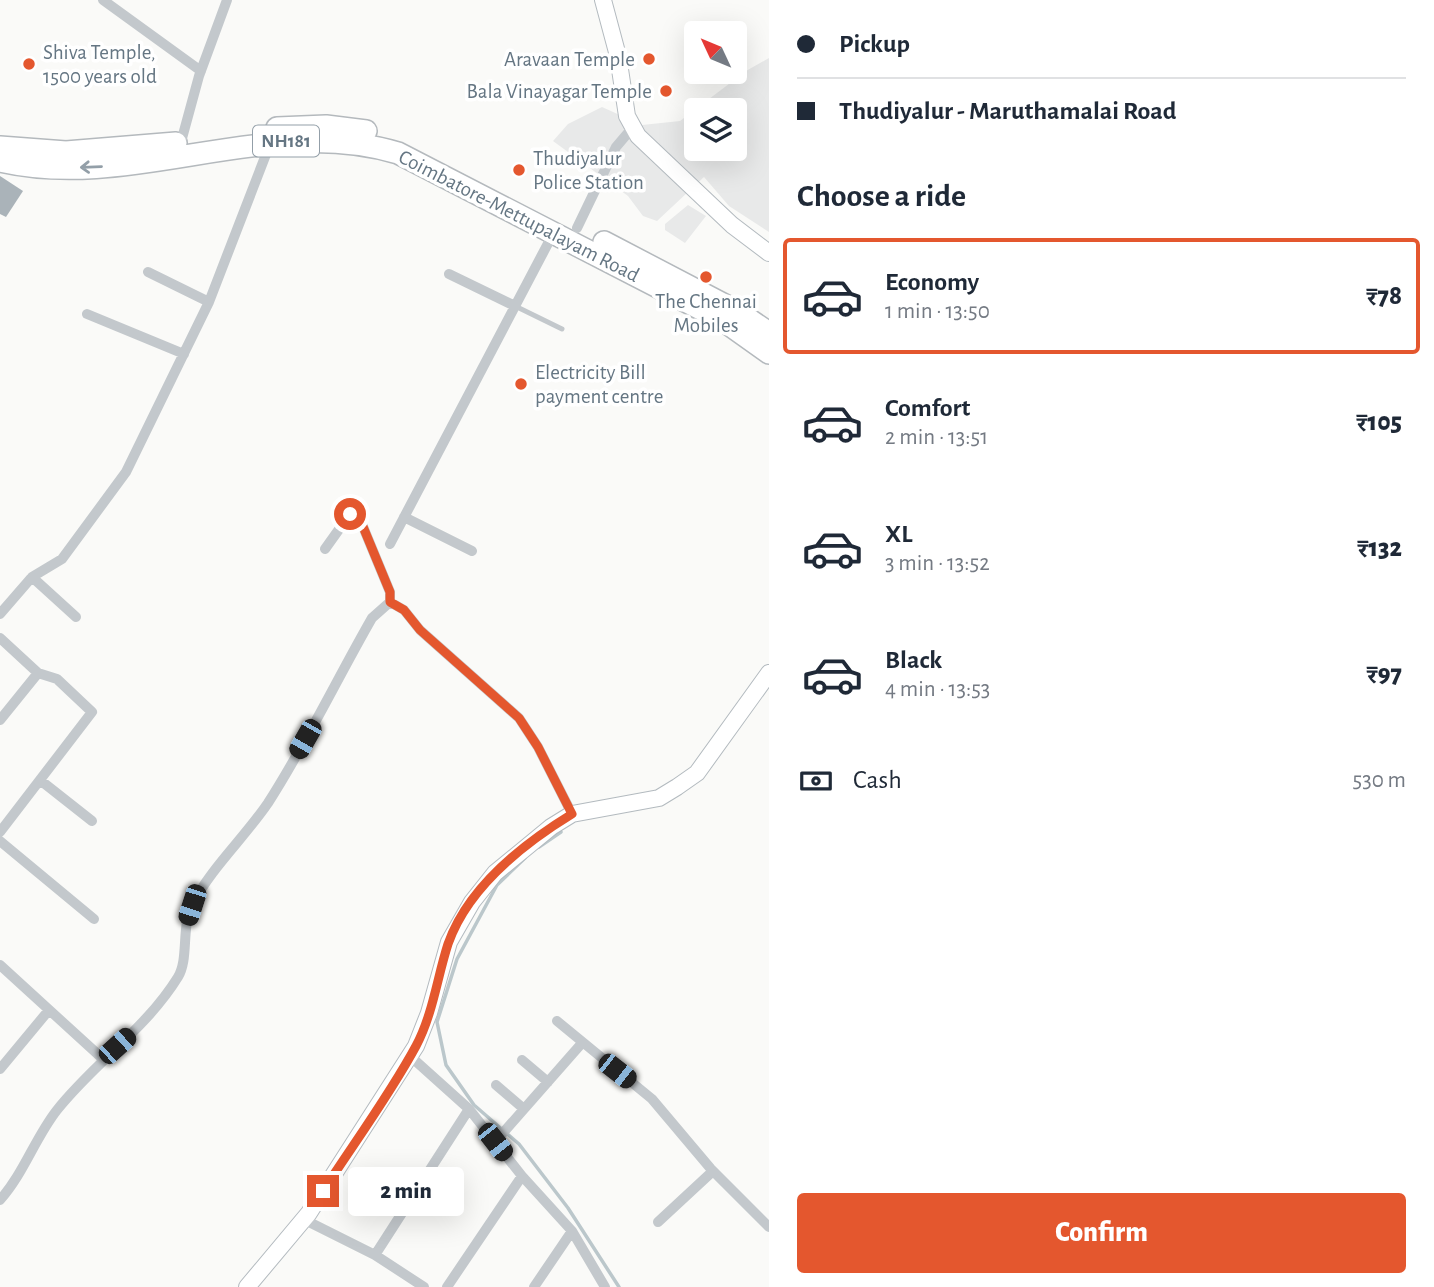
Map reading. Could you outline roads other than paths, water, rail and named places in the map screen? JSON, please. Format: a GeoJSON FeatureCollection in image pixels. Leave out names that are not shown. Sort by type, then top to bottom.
{"type":"FeatureCollection","features":[{"type":"Feature","properties":{"kind":"highway","name":"NH181"},"geometry":{"type":"LineString","coordinates":[[0,147],[66,152],[126,150],[286,126],[326,126],[391,136],[692,287],[769,333]]}},
{"type":"Feature","properties":{"kind":"highway","name":"Coimbatore-Mettupalayam Road"},"geometry":{"type":"LineString","coordinates":[[0,162],[71,168],[115,166],[270,143],[350,142],[398,153],[724,321],[769,353]]}},
{"type":"Feature","properties":{"kind":"main road"},"geometry":{"type":"LineString","coordinates":[[603,0],[621,69],[627,116],[633,127],[643,142],[732,225],[769,253]]}},
{"type":"Feature","properties":{"kind":"main road"},"geometry":{"type":"LineString","coordinates":[[247,1287],[303,1219],[410,1056],[429,1013],[449,942],[472,902],[503,866],[572,814],[659,798],[697,773],[769,673]]}},
{"type":"Feature","properties":{"kind":"street"},"geometry":{"type":"LineString","coordinates":[[103,0],[201,71]]}},
{"type":"Feature","properties":{"kind":"street"},"geometry":{"type":"LineString","coordinates":[[181,142],[201,71],[227,0]]}},
{"type":"Feature","properties":{"kind":"street"},"geometry":{"type":"LineString","coordinates":[[577,228],[616,147],[633,127]]}},
{"type":"Feature","properties":{"kind":"street"},"geometry":{"type":"LineString","coordinates":[[0,614],[32,577],[62,559],[126,472],[209,302],[270,143]]}},
{"type":"Feature","properties":{"kind":"street"},"geometry":{"type":"LineString","coordinates":[[390,544],[554,232]]}},
{"type":"Feature","properties":{"kind":"street"},"geometry":{"type":"LineString","coordinates":[[148,272],[209,302]]}},
{"type":"Feature","properties":{"kind":"street"},"geometry":{"type":"LineString","coordinates":[[449,274],[515,306]]}},
{"type":"Feature","properties":{"kind":"street"},"geometry":{"type":"LineString","coordinates":[[87,314],[184,354]]}},
{"type":"Feature","properties":{"kind":"street"},"geometry":{"type":"LineString","coordinates":[[0,1200],[20,1173],[56,1111],[103,1059],[146,1020],[179,975],[183,964],[185,929],[192,905],[267,803],[372,618],[390,602],[390,592],[359,517],[350,514],[325,549]]}},
{"type":"Feature","properties":{"kind":"street"},"geometry":{"type":"LineString","coordinates":[[404,517],[472,551]]}},
{"type":"Feature","properties":{"kind":"street"},"geometry":{"type":"LineString","coordinates":[[32,577],[76,617]]}},
{"type":"Feature","properties":{"kind":"street"},"geometry":{"type":"LineString","coordinates":[[390,602],[404,610],[420,630],[519,718],[538,747],[572,814]]}},
{"type":"Feature","properties":{"kind":"street"},"geometry":{"type":"LineString","coordinates":[[0,638],[38,673],[57,678],[92,712],[0,832]]}},
{"type":"Feature","properties":{"kind":"street"},"geometry":{"type":"LineString","coordinates":[[0,720],[38,673]]}},
{"type":"Feature","properties":{"kind":"street"},"geometry":{"type":"LineString","coordinates":[[40,780],[92,821]]}},
{"type":"Feature","properties":{"kind":"street"},"geometry":{"type":"LineString","coordinates":[[0,841],[94,919]]}},
{"type":"Feature","properties":{"kind":"street"},"geometry":{"type":"LineString","coordinates":[[0,965],[103,1059]]}},
{"type":"Feature","properties":{"kind":"street"},"geometry":{"type":"LineString","coordinates":[[0,1069],[49,1010]]}},
{"type":"Feature","properties":{"kind":"street"},"geometry":{"type":"LineString","coordinates":[[557,1021],[652,1099],[713,1171],[769,1227]]}},
{"type":"Feature","properties":{"kind":"street"},"geometry":{"type":"LineString","coordinates":[[502,1135],[582,1043]]}},
{"type":"Feature","properties":{"kind":"street"},"geometry":{"type":"LineString","coordinates":[[410,1056],[502,1135],[522,1176],[572,1231],[605,1287]]}},
{"type":"Feature","properties":{"kind":"street"},"geometry":{"type":"LineString","coordinates":[[522,1060],[548,1082]]}},
{"type":"Feature","properties":{"kind":"street"},"geometry":{"type":"LineString","coordinates":[[496,1085],[524,1109]]}},
{"type":"Feature","properties":{"kind":"street"},"geometry":{"type":"LineString","coordinates":[[375,1255],[469,1109]]}},
{"type":"Feature","properties":{"kind":"street"},"geometry":{"type":"LineString","coordinates":[[658,1222],[713,1171]]}},
{"type":"Feature","properties":{"kind":"street"},"geometry":{"type":"LineString","coordinates":[[447,1287],[522,1176]]}},
{"type":"Feature","properties":{"kind":"street"},"geometry":{"type":"LineString","coordinates":[[303,1219],[375,1255],[424,1287]]}},
{"type":"Feature","properties":{"kind":"street"},"geometry":{"type":"LineString","coordinates":[[534,1287],[572,1231]]}},
{"type":"Feature","properties":{"kind":"lane"},"geometry":{"type":"LineString","coordinates":[[515,306],[562,329]]}},
{"type":"Feature","properties":{"kind":"waterway"},"geometry":{"type":"LineString","coordinates":[[539,847],[561,832]]}},
{"type":"Feature","properties":{"kind":"waterway"},"geometry":{"type":"LineString","coordinates":[[525,858],[497,885],[457,959],[437,1022],[446,1065],[474,1105],[519,1144],[568,1208],[619,1287]]}},
{"type":"Feature","properties":{"kind":"place","name":"Aravaan Temple"},"geometry":{"type":"Point","coordinates":[649,59]}},
{"type":"Feature","properties":{"kind":"place","name":"Shiva Temple, 1500 years old"},"geometry":{"type":"Point","coordinates":[29,64]}},
{"type":"Feature","properties":{"kind":"place","name":"Bala Vinayagar Temple"},"geometry":{"type":"Point","coordinates":[666,91]}},
{"type":"Feature","properties":{"kind":"place","name":"Thudiyalur Police Station"},"geometry":{"type":"Point","coordinates":[519,170]}},
{"type":"Feature","properties":{"kind":"place","name":"The Chennai Mobiles"},"geometry":{"type":"Point","coordinates":[706,277]}},
{"type":"Feature","properties":{"kind":"place","name":"Electricity Bill payment centre"},"geometry":{"type":"Point","coordinates":[521,384]}}]}
